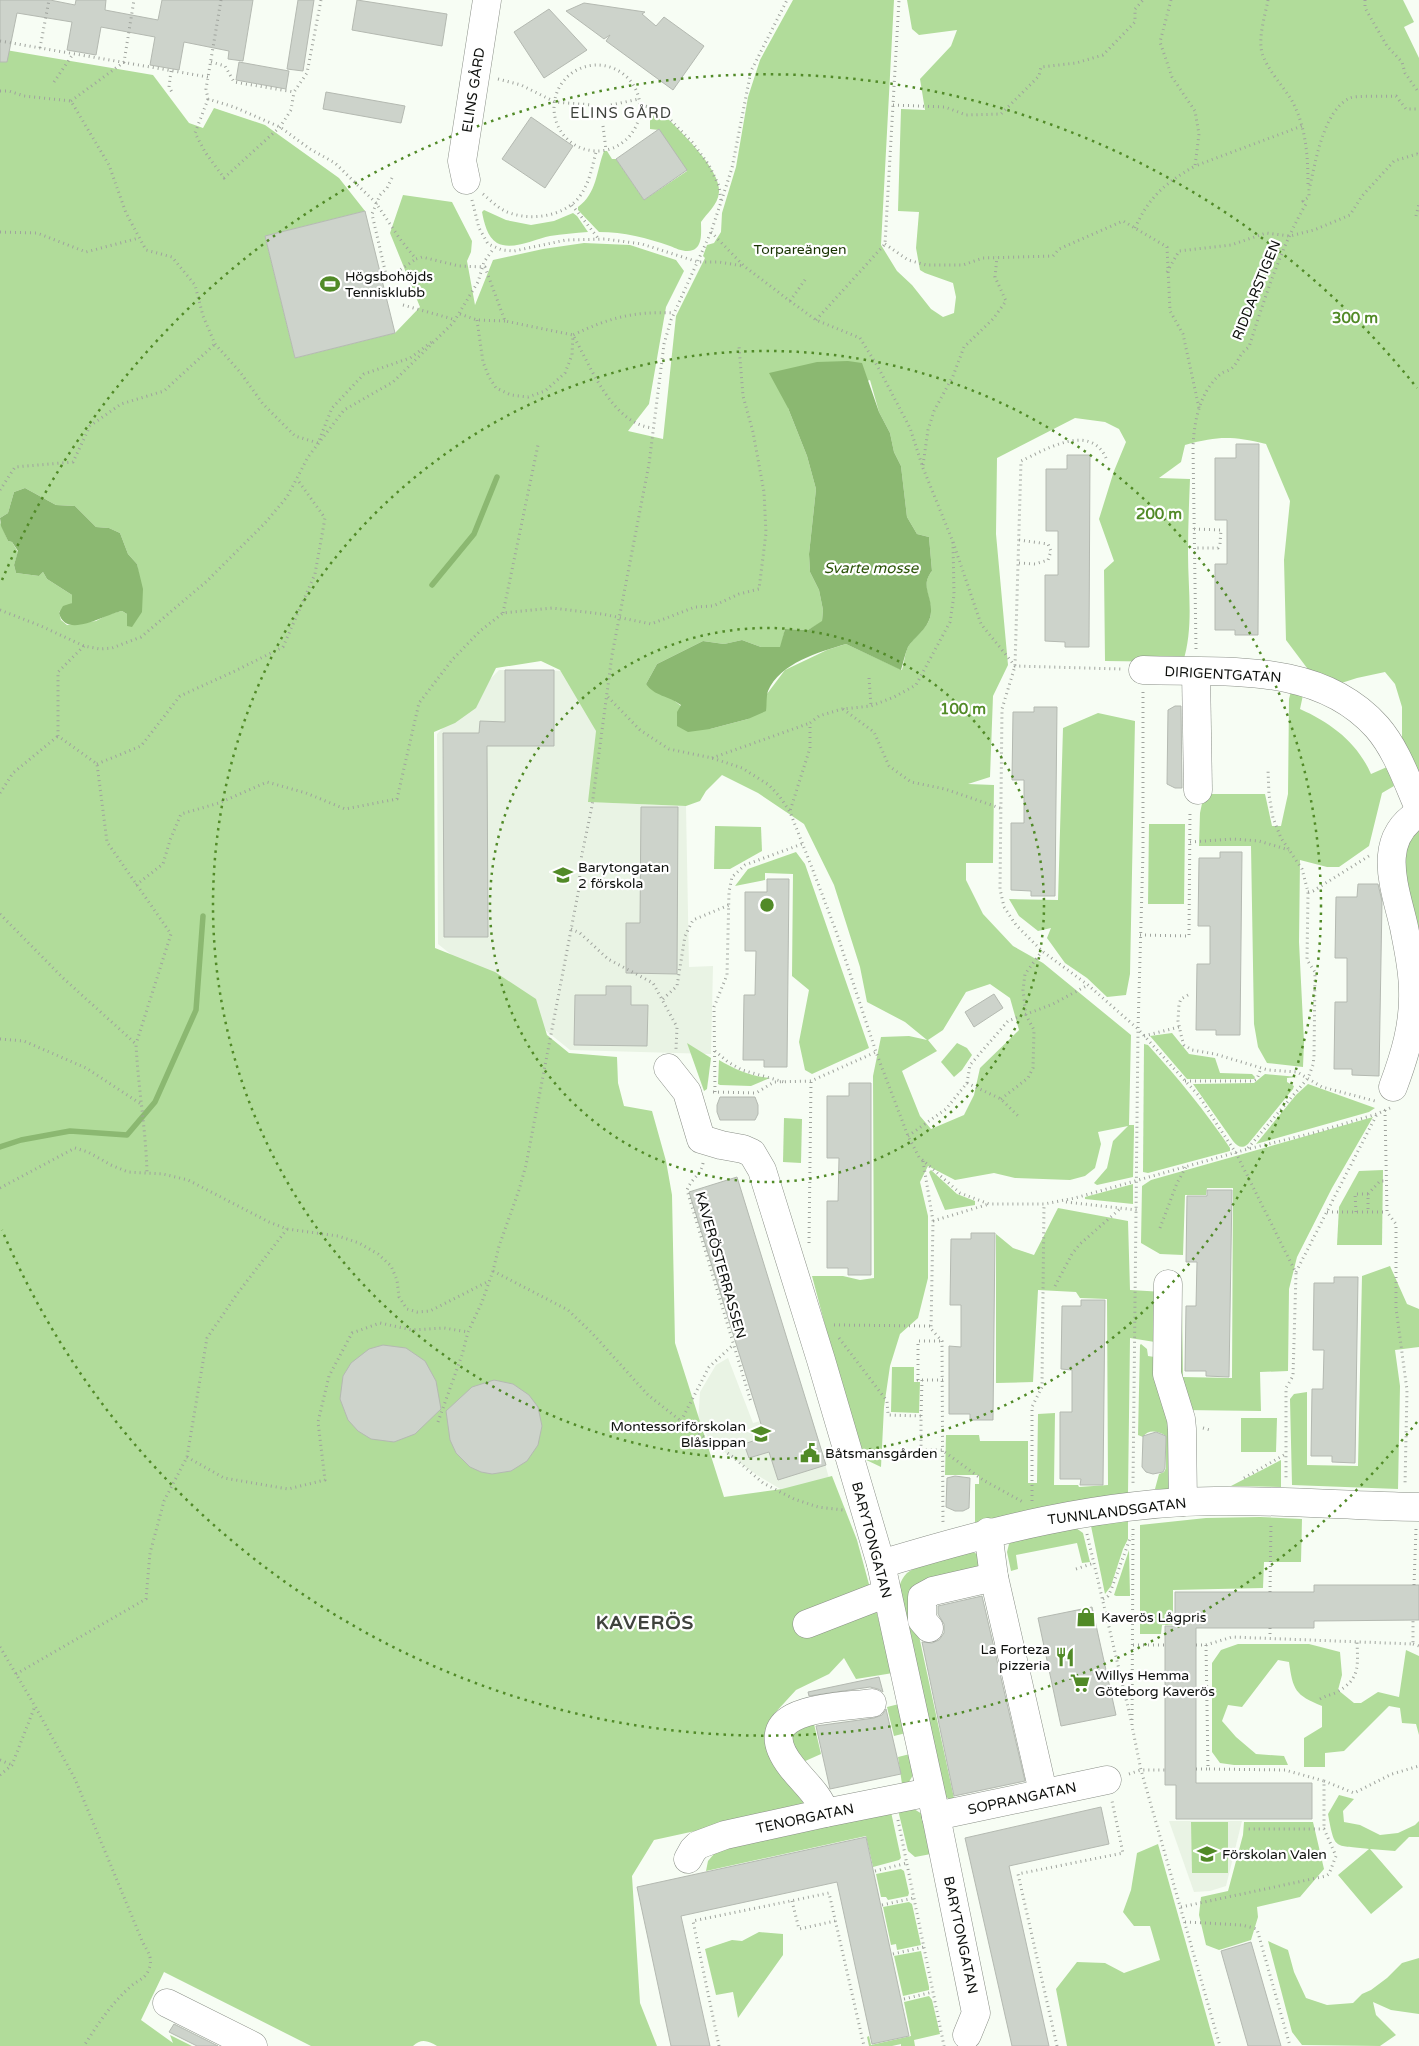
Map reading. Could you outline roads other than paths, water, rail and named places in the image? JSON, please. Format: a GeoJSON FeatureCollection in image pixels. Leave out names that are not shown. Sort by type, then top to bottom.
{"type":"FeatureCollection","features":[{"type":"Feature","properties":{"kind":"street","name":"ELINS GÅRD"},"geometry":{"type":"LineString","coordinates":[[466,180],[462,161],[488,0]]}},
{"type":"Feature","properties":{"kind":"street","name":"DIRIGENTGATAN"},"geometry":{"type":"LineString","coordinates":[[1143,670],[1285,676],[1319,687],[1340,698],[1376,727],[1397,757],[1419,808]]}},
{"type":"Feature","properties":{"kind":"street"},"geometry":{"type":"LineString","coordinates":[[1196,672],[1198,790]]}},
{"type":"Feature","properties":{"kind":"street"},"geometry":{"type":"LineString","coordinates":[[1389,1102],[1407,1050],[1413,1019],[1414,990],[1411,960],[1391,873],[1392,848],[1401,828],[1407,821],[1419,813]]}},
{"type":"Feature","properties":{"kind":"street","name":"BARYTONGATAN"},"geometry":{"type":"LineString","coordinates":[[668,1068],[687,1092],[702,1139],[752,1153],[762,1170],[866,1512],[881,1564],[976,2013],[956,2041]]}},
{"type":"Feature","properties":{"kind":"street"},"geometry":{"type":"LineString","coordinates":[[1168,1284],[1167,1374],[1181,1419],[1183,1502]]}},
{"type":"Feature","properties":{"kind":"street","name":"TUNNLANDSGATAN"},"geometry":{"type":"LineString","coordinates":[[881,1564],[988,1532],[1033,1522],[1082,1514],[1133,1519],[1183,1502],[1279,1502],[1412,1507]]}},
{"type":"Feature","properties":{"kind":"street"},"geometry":{"type":"LineString","coordinates":[[988,1532],[994,1577],[1043,1792]]}},
{"type":"Feature","properties":{"kind":"street"},"geometry":{"type":"LineString","coordinates":[[929,1628],[922,1620],[922,1597],[933,1591],[994,1577]]}},
{"type":"Feature","properties":{"kind":"street"},"geometry":{"type":"LineString","coordinates":[[807,1624],[887,1593]]}},
{"type":"Feature","properties":{"kind":"street"},"geometry":{"type":"LineString","coordinates":[[825,1813],[821,1801],[790,1764],[782,1750],[777,1739],[780,1728],[785,1722],[797,1715],[872,1702]]}},
{"type":"Feature","properties":{"kind":"street","name":"SOPRANGATAN"},"geometry":{"type":"LineString","coordinates":[[933,1804],[1043,1792],[1107,1780]]}},
{"type":"Feature","properties":{"kind":"street","name":"TENORGATAN"},"geometry":{"type":"LineString","coordinates":[[688,1860],[698,1845],[742,1831],[893,1800],[933,1804]]}},
{"type":"Feature","properties":{"kind":"street"},"geometry":{"type":"LineString","coordinates":[[167,2003],[253,2046]]}},
{"type":"Feature","properties":{"kind":"water","name":"Svarte mosse"},"geometry":{"type":"Polygon","coordinates":[[[848,361],[862,363],[879,412],[890,433],[894,452],[901,466],[907,517],[917,534],[929,537],[932,571],[927,581],[931,606],[928,623],[908,647],[901,670],[846,644],[801,660],[781,673],[768,691],[766,711],[748,719],[710,729],[688,732],[677,726],[677,712],[681,705],[657,694],[646,684],[657,664],[703,641],[724,644],[742,640],[761,647],[780,647],[785,629],[808,630],[822,621],[823,610],[819,590],[810,572],[809,554],[816,489],[807,456],[788,408],[769,373],[817,362],[848,361]]]}},
{"type":"Feature","properties":{"kind":"water"},"geometry":{"type":"Polygon","coordinates":[[[25,488],[56,505],[75,506],[96,527],[109,528],[120,533],[128,554],[137,564],[143,589],[142,612],[132,627],[127,626],[127,614],[122,611],[87,623],[69,624],[63,621],[59,613],[63,606],[72,603],[72,595],[47,579],[43,572],[39,576],[16,573],[14,565],[18,551],[12,542],[8,541],[1,526],[0,518],[8,513],[14,492],[25,488]]]}},
{"type":"Feature","properties":{"kind":"waterway"},"geometry":{"type":"LineString","coordinates":[[432,585],[474,534],[497,477]]}},
{"type":"Feature","properties":{"kind":"waterway"},"geometry":{"type":"LineString","coordinates":[[0,1147],[21,1140],[70,1131],[127,1135],[155,1102],[196,1010],[203,916]]}},
{"type":"Feature","properties":{"kind":"place","name":"Högsbohöjds Tennisklubb"},"geometry":{"type":"Point","coordinates":[330,284]}},
{"type":"Feature","properties":{"kind":"place","name":"Barytongatan 2 förskola"},"geometry":{"type":"Point","coordinates":[563,875]}},
{"type":"Feature","properties":{"kind":"place","name":"Montessoriförskolan Blåsippan"},"geometry":{"type":"Point","coordinates":[761,1434]}},
{"type":"Feature","properties":{"kind":"place","name":"Båtsmansgården"},"geometry":{"type":"Point","coordinates":[810,1453]}},
{"type":"Feature","properties":{"kind":"place","name":"Kaverös Lågpris"},"geometry":{"type":"Point","coordinates":[1086,1617]}},
{"type":"Feature","properties":{"kind":"place","name":"La Forteza pizzeria"},"geometry":{"type":"Point","coordinates":[1065,1657]}},
{"type":"Feature","properties":{"kind":"place","name":"Willys Hemma Göteborg Kaverös"},"geometry":{"type":"Point","coordinates":[1080,1683]}},
{"type":"Feature","properties":{"kind":"place","name":"Förskolan Valen"},"geometry":{"type":"Point","coordinates":[1207,1854]}},
{"type":"Feature","properties":{"kind":"district","name":"ELINS GÅRD"},"geometry":{"type":"Point","coordinates":[621,113]}},
{"type":"Feature","properties":{"kind":"district","name":"KAVERÖS"},"geometry":{"type":"Point","coordinates":[645,1622]}},
{"type":"Feature","properties":{"kind":"park label","name":"Torpareängen"},"geometry":{"type":"Point","coordinates":[800,249]}}]}
